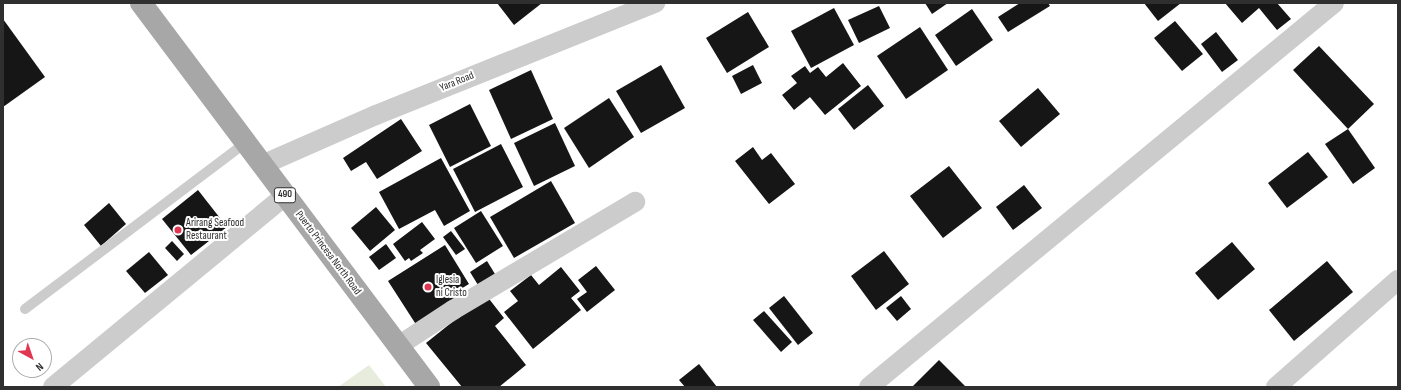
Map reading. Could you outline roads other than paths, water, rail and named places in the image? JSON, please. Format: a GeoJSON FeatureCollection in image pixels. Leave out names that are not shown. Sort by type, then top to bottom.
{"type":"FeatureCollection","features":[{"type":"Feature","properties":{"kind":"main road","name":"Puerto Princesa North Road"},"geometry":{"type":"LineString","coordinates":[[141,3],[244,144],[262,165],[429,387]]}},
{"type":"Feature","properties":{"kind":"street","name":"Yara Road"},"geometry":{"type":"LineString","coordinates":[[262,165],[376,115],[654,3]]}},
{"type":"Feature","properties":{"kind":"street"},"geometry":{"type":"LineString","coordinates":[[869,387],[1334,3]]}},
{"type":"Feature","properties":{"kind":"street"},"geometry":{"type":"LineString","coordinates":[[53,387],[285,196]]}},
{"type":"Feature","properties":{"kind":"street"},"geometry":{"type":"LineString","coordinates":[[398,346],[453,310],[635,202]]}},
{"type":"Feature","properties":{"kind":"street"},"geometry":{"type":"LineString","coordinates":[[1276,387],[1398,280]]}},
{"type":"Feature","properties":{"kind":"lane"},"geometry":{"type":"LineString","coordinates":[[25,309],[244,144]]}},
{"type":"Feature","properties":{"kind":"place","name":"Arirang Seafood Restaurant"},"geometry":{"type":"Point","coordinates":[178,230]}},
{"type":"Feature","properties":{"kind":"place","name":"Iglesia ni Cristo"},"geometry":{"type":"Point","coordinates":[428,287]}}]}
